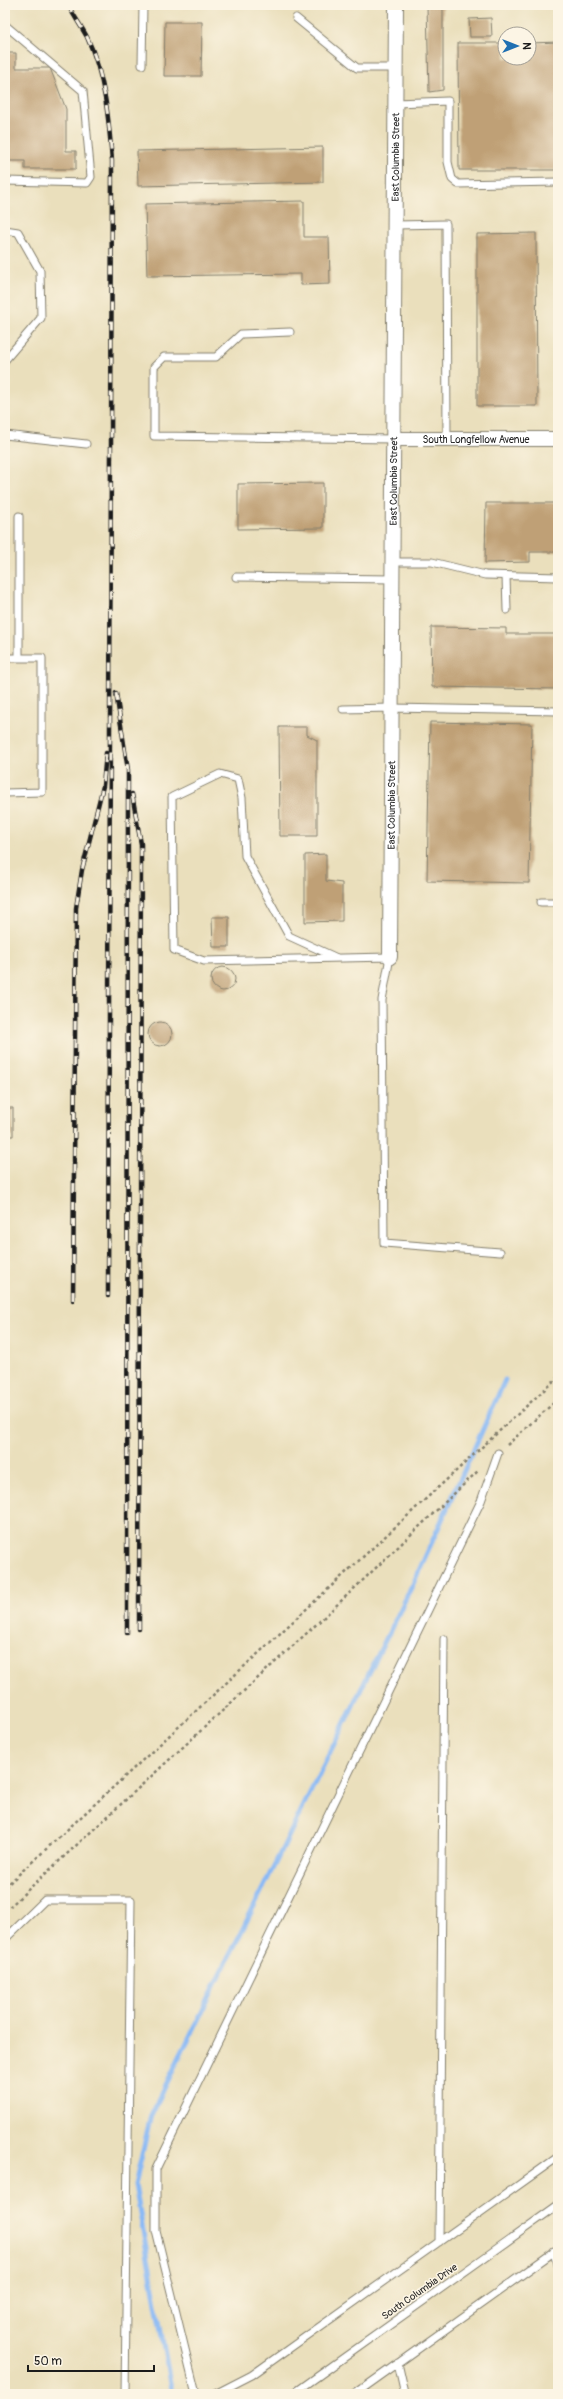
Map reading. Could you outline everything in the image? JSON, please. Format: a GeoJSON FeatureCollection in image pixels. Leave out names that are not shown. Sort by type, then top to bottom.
{"type":"FeatureCollection","features":[{"type":"Feature","properties":{"kind":"street","name":"East Columbia Street"},"geometry":{"type":"LineString","coordinates":[[390,957],[395,439],[396,5]]}},
{"type":"Feature","properties":{"kind":"street","name":"South Longfellow Avenue"},"geometry":{"type":"LineString","coordinates":[[395,439],[558,439]]}},
{"type":"Feature","properties":{"kind":"lane"},"geometry":{"type":"LineString","coordinates":[[142,65],[143,5]]}},
{"type":"Feature","properties":{"kind":"lane"},"geometry":{"type":"LineString","coordinates":[[296,18],[357,68],[396,68]]}},
{"type":"Feature","properties":{"kind":"lane"},"geometry":{"type":"LineString","coordinates":[[5,25],[83,91],[91,177],[87,183],[5,181]]}},
{"type":"Feature","properties":{"kind":"lane"},"geometry":{"type":"LineString","coordinates":[[396,103],[448,102],[448,162],[452,179],[458,184],[558,182]]}},
{"type":"Feature","properties":{"kind":"lane"},"geometry":{"type":"LineString","coordinates":[[396,224],[446,224],[447,439]]}},
{"type":"Feature","properties":{"kind":"lane"},"geometry":{"type":"LineString","coordinates":[[5,230],[18,232],[40,271],[41,318],[5,360]]}},
{"type":"Feature","properties":{"kind":"lane"},"geometry":{"type":"LineString","coordinates":[[290,332],[241,334],[216,357],[164,357],[154,367],[154,436],[395,439]]}},
{"type":"Feature","properties":{"kind":"lane"},"geometry":{"type":"LineString","coordinates":[[5,435],[86,444]]}},
{"type":"Feature","properties":{"kind":"lane"},"geometry":{"type":"LineString","coordinates":[[19,516],[20,658]]}},
{"type":"Feature","properties":{"kind":"lane"},"geometry":{"type":"LineString","coordinates":[[393,562],[432,562],[485,575],[558,577]]}},
{"type":"Feature","properties":{"kind":"lane"},"geometry":{"type":"LineString","coordinates":[[506,576],[507,610]]}},
{"type":"Feature","properties":{"kind":"lane"},"geometry":{"type":"LineString","coordinates":[[236,577],[393,579]]}},
{"type":"Feature","properties":{"kind":"lane"},"geometry":{"type":"LineString","coordinates":[[5,658],[42,658],[42,792],[5,793]]}},
{"type":"Feature","properties":{"kind":"lane"},"geometry":{"type":"LineString","coordinates":[[343,709],[392,708],[558,711]]}},
{"type":"Feature","properties":{"kind":"lane"},"geometry":{"type":"LineString","coordinates":[[337,958],[288,936],[245,856],[242,798],[238,779],[220,774],[172,797],[174,950],[204,961],[390,957],[382,1000],[384,1243],[500,1252]]}},
{"type":"Feature","properties":{"kind":"lane"},"geometry":{"type":"LineString","coordinates":[[541,902],[558,902]]}},
{"type":"Feature","properties":{"kind":"lane"},"geometry":{"type":"LineString","coordinates":[[196,2394],[156,2231],[156,2169],[482,1501],[498,1453]]}},
{"type":"Feature","properties":{"kind":"lane"},"geometry":{"type":"LineString","coordinates":[[439,2242],[444,1639]]}},
{"type":"Feature","properties":{"kind":"lane"},"geometry":{"type":"LineString","coordinates":[[5,1939],[45,1900],[131,1900],[125,2394]]}},
{"type":"Feature","properties":{"kind":"lane"},"geometry":{"type":"LineString","coordinates":[[215,2394],[252,2375],[558,2157]]}},
{"type":"Feature","properties":{"kind":"lane","name":"South Columbia Drive"},"geometry":{"type":"LineString","coordinates":[[293,2394],[558,2205]]}},
{"type":"Feature","properties":{"kind":"lane"},"geometry":{"type":"LineString","coordinates":[[355,2394],[556,2250],[558,2269]]}},
{"type":"Feature","properties":{"kind":"lane"},"geometry":{"type":"LineString","coordinates":[[398,2363],[405,2394]]}},
{"type":"Feature","properties":{"kind":"path"},"geometry":{"type":"LineString","coordinates":[[5,1887],[558,1377]]}},
{"type":"Feature","properties":{"kind":"path"},"geometry":{"type":"LineString","coordinates":[[5,1911],[321,1620],[433,1512]]}},
{"type":"Feature","properties":{"kind":"building"},"geometry":{"type":"Polygon","coordinates":[[[427,5],[443,5],[443,90],[429,92],[427,5]]]}},
{"type":"Feature","properties":{"kind":"building"},"geometry":{"type":"Polygon","coordinates":[[[491,18],[492,37],[470,37],[469,19],[491,18]]]}},
{"type":"Feature","properties":{"kind":"building"},"geometry":{"type":"Polygon","coordinates":[[[165,22],[202,22],[201,76],[164,76],[165,22]]]}},
{"type":"Feature","properties":{"kind":"building"},"geometry":{"type":"Polygon","coordinates":[[[558,42],[558,170],[459,170],[458,43],[497,43],[497,66],[537,66],[537,43],[558,42]]]}},
{"type":"Feature","properties":{"kind":"building"},"geometry":{"type":"Polygon","coordinates":[[[5,53],[16,53],[16,68],[50,68],[66,109],[66,151],[76,151],[76,169],[25,169],[25,161],[5,161],[5,53]]]}},
{"type":"Feature","properties":{"kind":"building"},"geometry":{"type":"Polygon","coordinates":[[[323,147],[323,182],[138,186],[137,151],[323,147]]]}},
{"type":"Feature","properties":{"kind":"building"},"geometry":{"type":"Polygon","coordinates":[[[304,201],[304,237],[329,237],[330,284],[301,285],[301,274],[147,276],[145,204],[304,201]]]}},
{"type":"Feature","properties":{"kind":"building"},"geometry":{"type":"Polygon","coordinates":[[[536,233],[537,406],[477,406],[477,234],[536,233]]]}},
{"type":"Feature","properties":{"kind":"building"},"geometry":{"type":"Polygon","coordinates":[[[323,483],[323,528],[238,529],[238,484],[323,483]]]}},
{"type":"Feature","properties":{"kind":"building"},"geometry":{"type":"Polygon","coordinates":[[[486,503],[558,503],[558,552],[530,552],[530,562],[485,563],[486,503]]]}},
{"type":"Feature","properties":{"kind":"building"},"geometry":{"type":"Polygon","coordinates":[[[431,627],[506,628],[506,634],[558,634],[558,689],[432,687],[431,627]]]}},
{"type":"Feature","properties":{"kind":"building"},"geometry":{"type":"Polygon","coordinates":[[[430,722],[532,724],[529,883],[427,881],[430,722]]]}},
{"type":"Feature","properties":{"kind":"building"},"geometry":{"type":"Polygon","coordinates":[[[279,727],[307,727],[307,735],[317,740],[317,836],[280,836],[279,727]]]}},
{"type":"Feature","properties":{"kind":"building"},"geometry":{"type":"Polygon","coordinates":[[[326,854],[326,881],[342,883],[342,921],[305,922],[305,855],[326,854]]]}},
{"type":"Feature","properties":{"kind":"building"},"geometry":{"type":"Polygon","coordinates":[[[212,917],[229,917],[229,947],[213,947],[212,917]]]}},
{"type":"Feature","properties":{"kind":"building"},"geometry":{"type":"Polygon","coordinates":[[[223,967],[232,970],[235,979],[232,988],[223,991],[214,988],[211,979],[214,970],[223,967]]]}},
{"type":"Feature","properties":{"kind":"building"},"geometry":{"type":"Polygon","coordinates":[[[155,1022],[165,1022],[172,1029],[172,1039],[165,1046],[155,1046],[148,1039],[148,1029],[155,1022]]]}},
{"type":"Feature","properties":{"kind":"building"},"geometry":{"type":"Polygon","coordinates":[[[5,1108],[13,1108],[13,1136],[5,1136],[5,1108]]]}},
{"type":"Feature","properties":{"kind":"waterway"},"geometry":{"type":"LineString","coordinates":[[172,2394],[135,2185],[151,2115],[413,1584],[505,1380]]}},
{"type":"Feature","properties":{"kind":"railway"},"geometry":{"type":"LineString","coordinates":[[68,5],[87,37],[98,67],[108,114],[112,161],[108,1296]]}},
{"type":"Feature","properties":{"kind":"railway"},"geometry":{"type":"LineString","coordinates":[[116,693],[128,770],[127,1633]]}},
{"type":"Feature","properties":{"kind":"railway"},"geometry":{"type":"LineString","coordinates":[[73,1300],[76,908],[82,870],[103,786],[106,753]]}},
{"type":"Feature","properties":{"kind":"railway"},"geometry":{"type":"LineString","coordinates":[[132,794],[141,844],[139,1629]]}}]}
